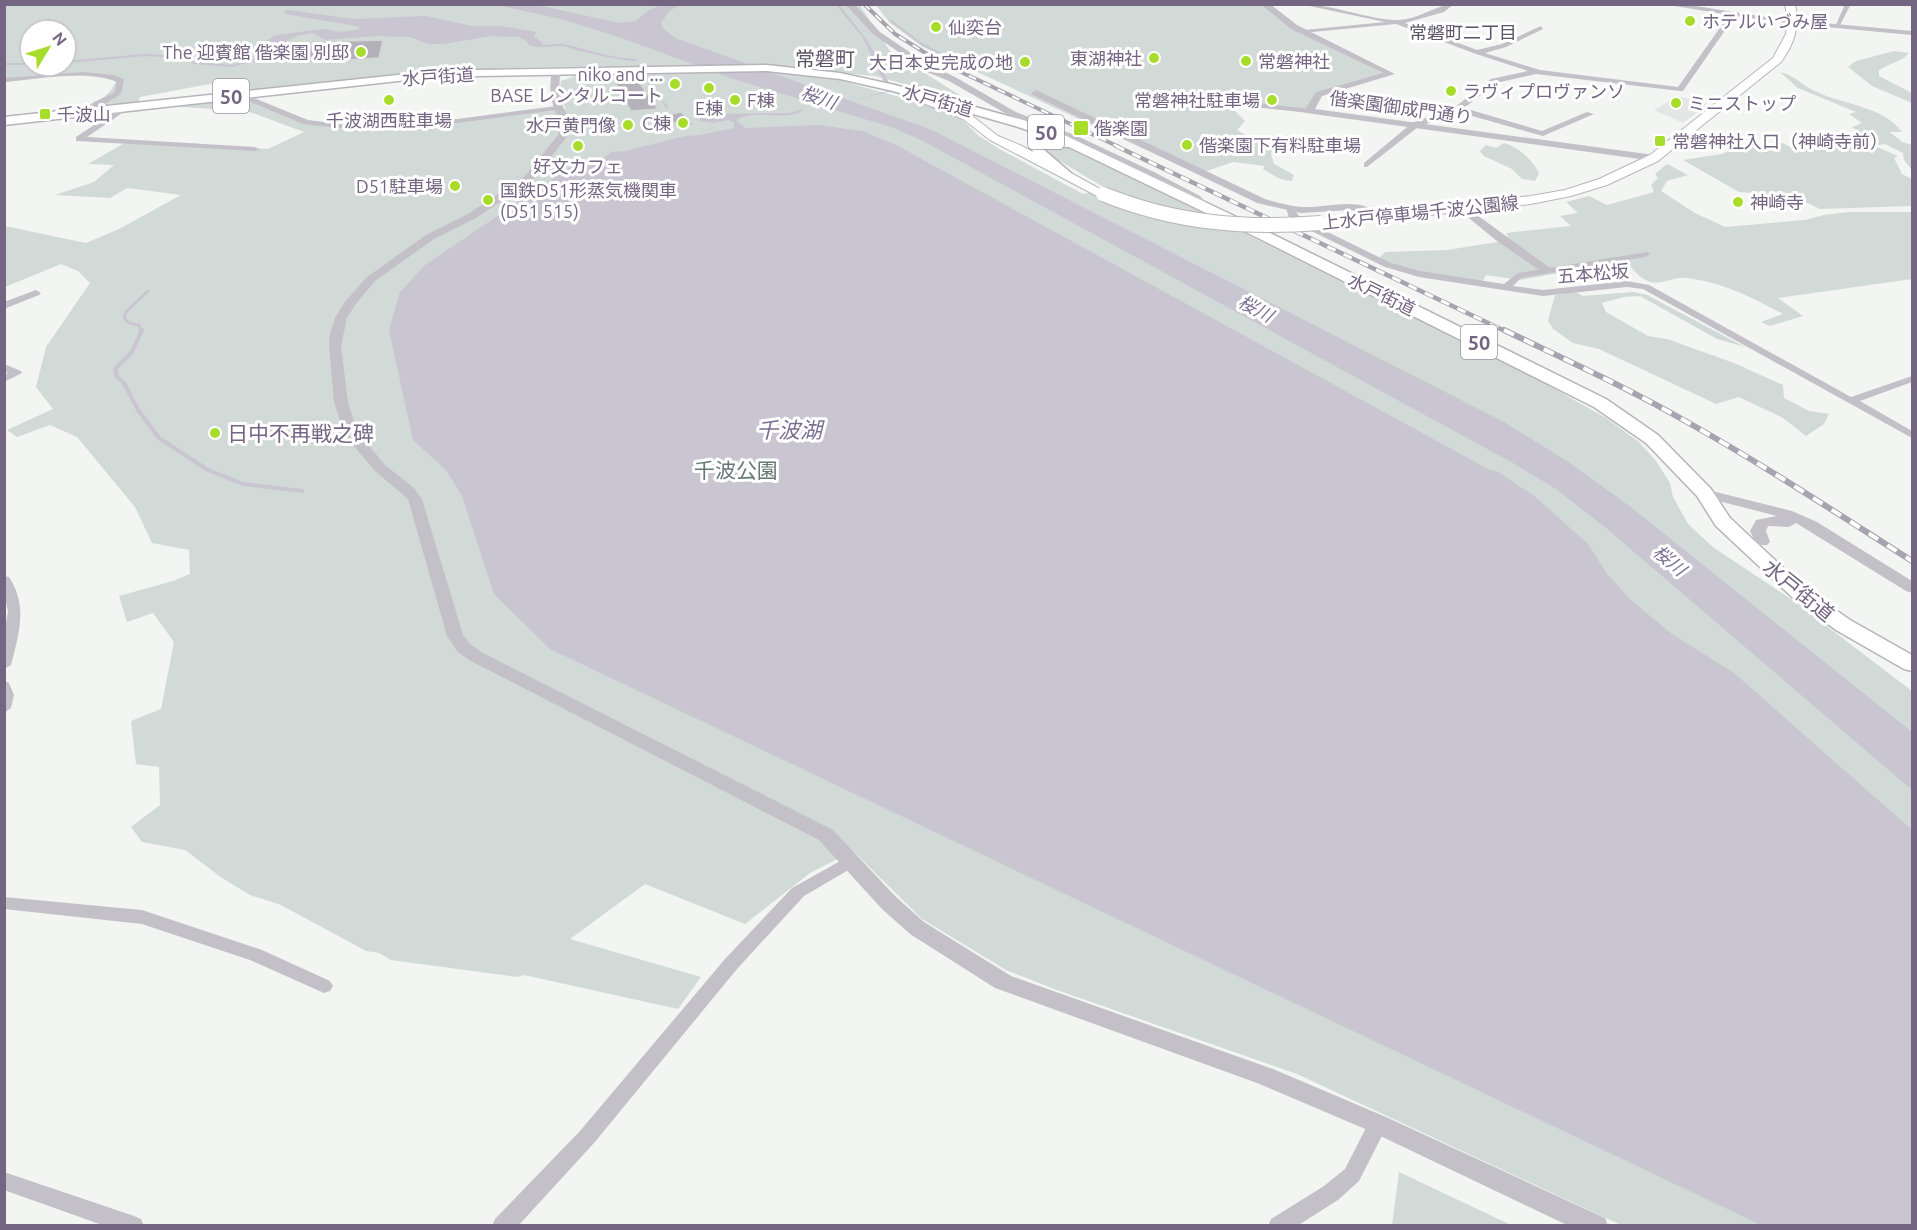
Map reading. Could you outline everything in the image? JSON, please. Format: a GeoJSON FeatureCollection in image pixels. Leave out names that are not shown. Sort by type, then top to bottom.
{"type":"FeatureCollection","features":[{"type":"Feature","properties":{"kind":"main road"},"geometry":{"type":"LineString","coordinates":[[1790,4],[1794,22]]}},
{"type":"Feature","properties":{"kind":"main road","name":"上水戸停車場千波公園線"},"geometry":{"type":"LineString","coordinates":[[995,116],[994,122],[1000,134],[1028,154],[1103,194],[1142,209],[1204,222],[1264,227],[1531,200],[1586,188],[1654,158],[1777,60],[1786,47],[1794,22]]}},
{"type":"Feature","properties":{"kind":"main road","name":"水戸街道"},"geometry":{"type":"LineString","coordinates":[[4,121],[425,76],[688,68],[780,69],[867,80],[1044,131],[1263,235],[1600,403],[1652,439],[1704,493],[1815,590],[1864,623],[1912,651]]}},
{"type":"Feature","properties":{"kind":"main road"},"geometry":{"type":"LineString","coordinates":[[852,77],[956,111],[1008,146],[1028,154]]}},
{"type":"Feature","properties":{"kind":"main road"},"geometry":{"type":"LineString","coordinates":[[867,80],[933,93],[949,89],[950,84]]}},
{"type":"Feature","properties":{"kind":"main road"},"geometry":{"type":"LineString","coordinates":[[1065,174],[1062,167],[1038,152],[1036,147],[1045,143],[1059,142],[1095,154]]}},
{"type":"Feature","properties":{"kind":"main road","name":"水戸街道"},"geometry":{"type":"LineString","coordinates":[[1704,493],[1723,522],[1799,593],[1843,625],[1912,664]]}},
{"type":"Feature","properties":{"kind":"street"},"geometry":{"type":"LineString","coordinates":[[849,4],[858,16],[883,39],[990,108],[995,116]]}},
{"type":"Feature","properties":{"kind":"street"},"geometry":{"type":"LineString","coordinates":[[1303,4],[1396,22],[1478,53],[1539,72],[1680,89],[1733,14]]}},
{"type":"Feature","properties":{"kind":"street"},"geometry":{"type":"LineString","coordinates":[[1304,32],[1396,22],[1434,15],[1451,4]]}},
{"type":"Feature","properties":{"kind":"street"},"geometry":{"type":"LineString","coordinates":[[1666,4],[1794,22],[1912,33]]}},
{"type":"Feature","properties":{"kind":"street"},"geometry":{"type":"LineString","coordinates":[[1837,26],[1848,4]]}},
{"type":"Feature","properties":{"kind":"street","name":"偕楽園御成門通り"},"geometry":{"type":"LineString","coordinates":[[1267,7],[1304,32],[1390,74],[1319,94],[1309,111],[1654,158]]}},
{"type":"Feature","properties":{"kind":"street"},"geometry":{"type":"LineString","coordinates":[[1478,53],[1504,46],[1541,28]]}},
{"type":"Feature","properties":{"kind":"street"},"geometry":{"type":"LineString","coordinates":[[924,66],[952,79],[1013,114],[1074,138],[1196,198],[1205,207]]}},
{"type":"Feature","properties":{"kind":"street"},"geometry":{"type":"LineString","coordinates":[[556,71],[552,92],[557,108],[567,124],[563,136],[529,178],[472,216],[413,249],[371,279],[350,303],[336,333],[335,346],[341,402],[348,424],[359,443],[380,468],[409,491],[415,499],[443,601],[455,636],[464,648],[475,656],[826,835],[889,903],[917,928],[1003,982],[1265,1076],[1378,1124],[1596,1226]]}},
{"type":"Feature","properties":{"kind":"street"},"geometry":{"type":"LineString","coordinates":[[1367,165],[1415,125],[1458,109],[1494,81],[1539,72]]}},
{"type":"Feature","properties":{"kind":"street"},"geometry":{"type":"LineString","coordinates":[[4,80],[69,75],[109,76],[119,79],[121,81],[117,94],[97,104],[90,111]]}},
{"type":"Feature","properties":{"kind":"street"},"geometry":{"type":"LineString","coordinates":[[1036,93],[1260,201],[1290,208],[1318,210],[1354,206],[1376,216]]}},
{"type":"Feature","properties":{"kind":"street"},"geometry":{"type":"LineString","coordinates":[[242,95],[306,122],[347,127],[457,121],[557,108]]}},
{"type":"Feature","properties":{"kind":"street"},"geometry":{"type":"LineString","coordinates":[[957,105],[972,102],[974,99],[972,97]]}},
{"type":"Feature","properties":{"kind":"street"},"geometry":{"type":"LineString","coordinates":[[1240,103],[1309,111]]}},
{"type":"Feature","properties":{"kind":"street"},"geometry":{"type":"LineString","coordinates":[[127,107],[79,139],[255,149]]}},
{"type":"Feature","properties":{"kind":"street"},"geometry":{"type":"LineString","coordinates":[[1458,109],[1543,134],[1590,114]]}},
{"type":"Feature","properties":{"kind":"street","name":"五本松坂"},"geometry":{"type":"LineString","coordinates":[[1290,208],[1293,217],[1298,221],[1388,265],[1419,274],[1543,293],[1627,284],[1646,287],[1912,435]]}},
{"type":"Feature","properties":{"kind":"street"},"geometry":{"type":"LineString","coordinates":[[1463,208],[1501,239],[1546,270]]}},
{"type":"Feature","properties":{"kind":"street"},"geometry":{"type":"LineString","coordinates":[[1505,288],[1518,276],[1645,254]]}},
{"type":"Feature","properties":{"kind":"street"},"geometry":{"type":"LineString","coordinates":[[4,306],[36,293]]}},
{"type":"Feature","properties":{"kind":"street"},"geometry":{"type":"LineString","coordinates":[[4,368],[17,373],[4,379]]}},
{"type":"Feature","properties":{"kind":"street"},"geometry":{"type":"LineString","coordinates":[[1850,401],[1912,379]]}},
{"type":"Feature","properties":{"kind":"street"},"geometry":{"type":"LineString","coordinates":[[1704,493],[1786,514],[1836,538],[1912,588]]}},
{"type":"Feature","properties":{"kind":"street"},"geometry":{"type":"LineString","coordinates":[[1762,542],[1758,526],[1765,521],[1772,520],[1805,526],[1836,538]]}},
{"type":"Feature","properties":{"kind":"street"},"geometry":{"type":"LineString","coordinates":[[4,580],[13,592],[16,611],[4,665]]}},
{"type":"Feature","properties":{"kind":"street"},"geometry":{"type":"LineString","coordinates":[[4,686],[7,695],[4,708]]}},
{"type":"Feature","properties":{"kind":"street"},"geometry":{"type":"LineString","coordinates":[[502,1226],[587,1137],[731,964],[798,892],[851,861]]}},
{"type":"Feature","properties":{"kind":"street"},"geometry":{"type":"LineString","coordinates":[[4,903],[142,917],[256,956],[324,986]]}},
{"type":"Feature","properties":{"kind":"street"},"geometry":{"type":"LineString","coordinates":[[1278,1226],[1331,1193],[1352,1175],[1378,1124]]}},
{"type":"Feature","properties":{"kind":"street"},"geometry":{"type":"LineString","coordinates":[[4,1181],[134,1226]]}},
{"type":"Feature","properties":{"kind":"shaded area"},"geometry":{"type":"Polygon","coordinates":[[[1678,96],[1708,104],[1683,123],[1654,110],[1678,96]]]}},
{"type":"Feature","properties":{"kind":"green space"},"geometry":{"type":"Polygon","coordinates":[[[859,4],[890,51],[969,101],[961,103],[919,92],[908,85],[875,76],[756,65],[543,67],[441,71],[218,95],[215,83],[140,97],[138,103],[75,110],[104,97],[116,81],[78,76],[78,18],[18,18],[18,78],[39,78],[5,82],[5,5],[859,4]]]}},
{"type":"Feature","properties":{"kind":"green space","name":"偕楽園"},"geometry":{"type":"Polygon","coordinates":[[[876,5],[1261,5],[1290,28],[1385,74],[1317,94],[1307,110],[1240,102],[1233,109],[1245,121],[1237,130],[1256,141],[1274,143],[1271,154],[1274,164],[1294,175],[1292,181],[1273,175],[1263,169],[1265,166],[1233,162],[1198,174],[923,47],[889,22],[876,5]]]}},
{"type":"Feature","properties":{"kind":"green space"},"geometry":{"type":"Polygon","coordinates":[[[1894,51],[1909,53],[1879,70],[1879,76],[1912,93],[1912,103],[1872,86],[1848,67],[1856,61],[1894,51]]]}},
{"type":"Feature","properties":{"kind":"green space","name":"千波湖"},"geometry":{"type":"Polygon","coordinates":[[[760,71],[831,78],[928,105],[961,119],[979,136],[1001,150],[1083,194],[1105,188],[1043,151],[1044,146],[1066,147],[1537,379],[1606,418],[1639,442],[1656,461],[1670,483],[1673,497],[1688,524],[1714,548],[1791,599],[1912,691],[1912,1225],[1621,1225],[1297,1074],[1006,970],[922,919],[853,851],[810,873],[745,924],[645,884],[570,939],[701,977],[678,1009],[524,975],[518,977],[391,960],[379,953],[366,951],[281,905],[250,895],[222,878],[185,850],[142,842],[131,827],[160,805],[159,767],[136,764],[131,721],[161,709],[174,642],[153,613],[127,622],[119,596],[190,574],[189,550],[152,543],[135,507],[77,437],[50,425],[17,437],[7,430],[53,409],[36,387],[46,347],[90,283],[78,271],[61,264],[5,287],[5,226],[86,243],[119,229],[181,195],[127,188],[110,198],[55,195],[94,182],[114,165],[88,164],[128,141],[268,149],[304,132],[247,111],[164,106],[241,98],[306,122],[347,127],[457,121],[566,109],[559,96],[561,81],[581,74],[760,71]]]}},
{"type":"Feature","properties":{"kind":"green space"},"geometry":{"type":"Polygon","coordinates":[[[1780,72],[1817,92],[1874,111],[1894,123],[1902,132],[1890,132],[1902,142],[1912,145],[1912,170],[1904,160],[1903,153],[1885,144],[1878,145],[1852,127],[1862,123],[1849,114],[1856,112],[1798,88],[1780,72]]]}},
{"type":"Feature","properties":{"kind":"green space"},"geometry":{"type":"Polygon","coordinates":[[[1861,140],[1898,156],[1894,158],[1902,174],[1912,179],[1912,206],[1820,209],[1808,203],[1791,204],[1771,194],[1739,192],[1683,160],[1722,154],[1736,148],[1771,144],[1782,143],[1797,150],[1851,147],[1842,141],[1861,140]]]}},
{"type":"Feature","properties":{"kind":"green space"},"geometry":{"type":"Polygon","coordinates":[[[1504,143],[1520,151],[1533,163],[1539,173],[1535,181],[1522,179],[1512,169],[1484,156],[1480,151],[1486,145],[1496,148],[1504,143]]]}},
{"type":"Feature","properties":{"kind":"green space"},"geometry":{"type":"Polygon","coordinates":[[[1667,164],[1688,175],[1667,181],[1661,191],[1695,213],[1725,227],[1805,220],[1849,212],[1912,212],[1912,279],[1778,298],[1803,316],[1770,326],[1761,322],[1783,314],[1749,297],[1713,283],[1687,278],[1650,282],[1639,276],[1625,261],[1520,280],[1486,275],[1481,284],[1419,274],[1377,260],[1385,252],[1447,250],[1510,240],[1506,233],[1571,226],[1560,216],[1578,213],[1566,202],[1589,196],[1607,205],[1654,192],[1651,185],[1658,178],[1655,174],[1667,164]]]}},
{"type":"Feature","properties":{"kind":"green space"},"geometry":{"type":"Polygon","coordinates":[[[1575,292],[1583,296],[1634,292],[1647,295],[1745,347],[1717,339],[1640,296],[1624,297],[1602,303],[1606,312],[1648,336],[1667,339],[1734,363],[1783,385],[1784,398],[1809,411],[1829,414],[1824,424],[1806,436],[1783,418],[1739,397],[1716,404],[1599,349],[1573,343],[1553,329],[1548,321],[1555,295],[1575,292]]]}},
{"type":"Feature","properties":{"kind":"green space"},"geometry":{"type":"Polygon","coordinates":[[[1399,1172],[1511,1225],[1392,1225],[1399,1172]]]}},
{"type":"Feature","properties":{"kind":"water","name":"桜川"},"geometry":{"type":"Polygon","coordinates":[[[497,5],[537,5],[619,23],[635,21],[660,5],[680,5],[669,11],[661,23],[664,29],[675,38],[932,130],[1504,422],[1570,463],[1632,508],[1912,732],[1912,790],[1606,528],[1556,489],[1513,463],[923,141],[894,128],[730,78],[619,37],[561,19],[497,5]]]}},
{"type":"Feature","properties":{"kind":"water"},"geometry":{"type":"Polygon","coordinates":[[[836,5],[839,5],[870,45],[892,91],[854,100],[888,91],[863,38],[836,5]]]}},
{"type":"Feature","properties":{"kind":"water"},"geometry":{"type":"Polygon","coordinates":[[[283,11],[353,19],[426,16],[472,26],[502,26],[536,32],[534,36],[544,45],[563,44],[609,56],[637,59],[636,61],[615,58],[564,46],[533,46],[519,37],[491,36],[443,44],[428,44],[410,37],[377,36],[325,40],[312,33],[297,36],[276,46],[266,41],[276,35],[324,29],[342,32],[361,29],[356,26],[286,14],[283,11]]]}},
{"type":"Feature","properties":{"kind":"water","name":"千波湖"},"geometry":{"type":"Polygon","coordinates":[[[804,109],[791,115],[753,115],[736,120],[745,128],[818,125],[862,131],[896,145],[1488,469],[1498,472],[1533,495],[1588,544],[1607,574],[1632,601],[1672,634],[1734,673],[1912,830],[1912,1225],[1761,1225],[550,649],[494,594],[462,496],[446,470],[413,440],[389,330],[400,292],[425,265],[570,167],[577,169],[597,163],[611,152],[734,128],[734,123],[729,120],[713,123],[699,121],[701,117],[711,114],[789,113],[804,109]]]}},
{"type":"Feature","properties":{"kind":"building","name":"The 迎賓館 偕楽園 別邸"},"geometry":{"type":"Polygon","coordinates":[[[383,40],[379,58],[304,63],[312,42],[383,40]]]}},
{"type":"Feature","properties":{"kind":"building"},"geometry":{"type":"Polygon","coordinates":[[[629,81],[630,83],[639,82],[658,109],[631,111],[615,82],[629,81]]]}},
{"type":"Feature","properties":{"kind":"building"},"geometry":{"type":"Polygon","coordinates":[[[681,112],[693,125],[678,127],[668,115],[681,112]]]}},
{"type":"Feature","properties":{"kind":"waterway"},"geometry":{"type":"LineString","coordinates":[[891,21],[920,43],[969,69]]}},
{"type":"Feature","properties":{"kind":"waterway"},"geometry":{"type":"LineString","coordinates":[[78,61],[144,55],[182,57],[194,63],[232,66],[279,53],[276,46]]}},
{"type":"Feature","properties":{"kind":"waterway"},"geometry":{"type":"LineString","coordinates":[[4,64],[18,64]]}},
{"type":"Feature","properties":{"kind":"waterway"},"geometry":{"type":"LineString","coordinates":[[663,102],[667,107]]}},
{"type":"Feature","properties":{"kind":"waterway"},"geometry":{"type":"LineString","coordinates":[[141,332],[139,325],[129,323],[124,318],[126,312],[148,291]]}},
{"type":"Feature","properties":{"kind":"waterway"},"geometry":{"type":"LineString","coordinates":[[142,330],[132,352],[115,369],[117,377],[124,383],[138,410],[159,438],[208,470],[243,484],[302,491]]}},
{"type":"Feature","properties":{"kind":"railway"},"geometry":{"type":"LineString","coordinates":[[864,4],[895,34],[940,62],[1119,147]]}},
{"type":"Feature","properties":{"kind":"railway"},"geometry":{"type":"LineString","coordinates":[[1116,146],[1507,332]]}},
{"type":"Feature","properties":{"kind":"railway"},"geometry":{"type":"LineString","coordinates":[[1504,330],[1620,386],[1716,438],[1912,561]]}},
{"type":"Feature","properties":{"kind":"place","name":"ホテルいづみ屋"},"geometry":{"type":"Point","coordinates":[1690,21]}},
{"type":"Feature","properties":{"kind":"place","name":"仙奕台"},"geometry":{"type":"Point","coordinates":[936,27]}},
{"type":"Feature","properties":{"kind":"place","name":"The 迎賓館 偕楽園 別邸"},"geometry":{"type":"Point","coordinates":[361,52]}},
{"type":"Feature","properties":{"kind":"place","name":"東湖神社"},"geometry":{"type":"Point","coordinates":[1154,58]}},
{"type":"Feature","properties":{"kind":"place","name":"常磐神社"},"geometry":{"type":"Point","coordinates":[1246,61]}},
{"type":"Feature","properties":{"kind":"place","name":"大日本史完成の地"},"geometry":{"type":"Point","coordinates":[1025,62]}},
{"type":"Feature","properties":{"kind":"place","name":"niko and ... BASE レンタルコート"},"geometry":{"type":"Point","coordinates":[675,84]}},
{"type":"Feature","properties":{"kind":"place","name":"E棟"},"geometry":{"type":"Point","coordinates":[709,88]}},
{"type":"Feature","properties":{"kind":"place","name":"ラヴィプロヴァンソ"},"geometry":{"type":"Point","coordinates":[1451,91]}},
{"type":"Feature","properties":{"kind":"place","name":"千波湖西駐車場"},"geometry":{"type":"Point","coordinates":[389,100]}},
{"type":"Feature","properties":{"kind":"place","name":"F棟"},"geometry":{"type":"Point","coordinates":[735,100]}},
{"type":"Feature","properties":{"kind":"place","name":"常磐神社駐車場"},"geometry":{"type":"Point","coordinates":[1272,100]}},
{"type":"Feature","properties":{"kind":"place","name":"ミニストップ"},"geometry":{"type":"Point","coordinates":[1676,103]}},
{"type":"Feature","properties":{"kind":"place","name":"千波山"},"geometry":{"type":"Point","coordinates":[45,114]}},
{"type":"Feature","properties":{"kind":"place","name":"C棟"},"geometry":{"type":"Point","coordinates":[683,123]}},
{"type":"Feature","properties":{"kind":"place","name":"水戸黄門像"},"geometry":{"type":"Point","coordinates":[628,125]}},
{"type":"Feature","properties":{"kind":"place","name":"偕楽園"},"geometry":{"type":"Point","coordinates":[1081,128]}},
{"type":"Feature","properties":{"kind":"place","name":"常磐神社入口（神崎寺前）"},"geometry":{"type":"Point","coordinates":[1660,141]}},
{"type":"Feature","properties":{"kind":"place","name":"偕楽園下有料駐車場"},"geometry":{"type":"Point","coordinates":[1187,145]}},
{"type":"Feature","properties":{"kind":"place","name":"好文カフェ"},"geometry":{"type":"Point","coordinates":[578,146]}},
{"type":"Feature","properties":{"kind":"place","name":"D51駐車場"},"geometry":{"type":"Point","coordinates":[455,186]}},
{"type":"Feature","properties":{"kind":"place","name":"国鉄D51形蒸気機関車 (D51 515)"},"geometry":{"type":"Point","coordinates":[488,200]}},
{"type":"Feature","properties":{"kind":"place","name":"神崎寺"},"geometry":{"type":"Point","coordinates":[1738,202]}},
{"type":"Feature","properties":{"kind":"place","name":"日中不再戦之碑"},"geometry":{"type":"Point","coordinates":[215,433]}},
{"type":"Feature","properties":{"kind":"district","name":"常磐町二丁目"},"geometry":{"type":"Point","coordinates":[1463,32]}},
{"type":"Feature","properties":{"kind":"district","name":"常磐町"},"geometry":{"type":"Point","coordinates":[825,58]}},
{"type":"Feature","properties":{"kind":"park label","name":"千波公園"},"geometry":{"type":"Point","coordinates":[736,470]}}]}
